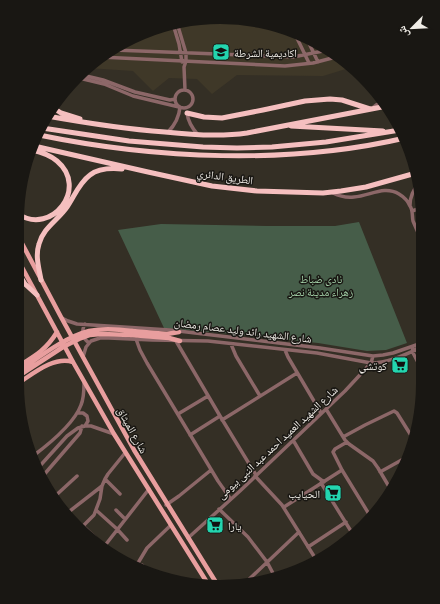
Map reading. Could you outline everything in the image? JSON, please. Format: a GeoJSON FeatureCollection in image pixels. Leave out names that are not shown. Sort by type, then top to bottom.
{"type":"FeatureCollection","features":[{"type":"Feature","properties":{"kind":"highway"},"geometry":{"type":"LineString","coordinates":[[187,110],[204,117],[222,118],[306,102],[330,99],[342,100],[371,109]]}},
{"type":"Feature","properties":{"kind":"highway"},"geometry":{"type":"LineString","coordinates":[[53,117],[131,130],[198,135],[238,134],[380,107]]}},
{"type":"Feature","properties":{"kind":"highway"},"geometry":{"type":"LineString","coordinates":[[57,111],[80,119],[86,123]]}},
{"type":"Feature","properties":{"kind":"highway"},"geometry":{"type":"LineString","coordinates":[[284,125],[394,131]]}},
{"type":"Feature","properties":{"kind":"highway"},"geometry":{"type":"LineString","coordinates":[[46,129],[129,142],[237,148],[290,146],[394,131]]}},
{"type":"Feature","properties":{"kind":"highway","name":"الطريق الدائري"},"geometry":{"type":"LineString","coordinates":[[43,135],[86,144],[133,150],[233,156],[321,151],[399,139]]}},
{"type":"Feature","properties":{"kind":"highway","name":"الطريق الدائري"},"geometry":{"type":"LineString","coordinates":[[38,147],[212,186],[233,189],[279,192],[332,192],[353,190],[410,175]]}},
{"type":"Feature","properties":{"kind":"highway"},"geometry":{"type":"LineString","coordinates":[[24,217],[31,219],[50,216],[63,205],[69,192],[69,180],[63,167],[51,157],[36,152]]}},
{"type":"Feature","properties":{"kind":"highway"},"geometry":{"type":"LineString","coordinates":[[41,280],[37,257],[41,237],[67,207],[86,178],[94,172],[106,168],[148,172]]}},
{"type":"Feature","properties":{"kind":"highway"},"geometry":{"type":"LineString","coordinates":[[24,282],[37,295]]}},
{"type":"Feature","properties":{"kind":"main road","name":"شارع الميثاق"},"geometry":{"type":"LineString","coordinates":[[24,247],[134,450],[166,505],[213,580]]}},
{"type":"Feature","properties":{"kind":"main road","name":"شارع الميثاق"},"geometry":{"type":"LineString","coordinates":[[24,271],[84,382],[125,453],[205,580]]}},
{"type":"Feature","properties":{"kind":"main road"},"geometry":{"type":"LineString","coordinates":[[24,367],[65,341],[89,331],[118,329],[178,341]]}},
{"type":"Feature","properties":{"kind":"main road"},"geometry":{"type":"LineString","coordinates":[[24,363],[45,348],[57,332]]}},
{"type":"Feature","properties":{"kind":"main road"},"geometry":{"type":"LineString","coordinates":[[24,372],[63,347],[90,335],[132,333],[167,334],[179,332]]}},
{"type":"Feature","properties":{"kind":"main road"},"geometry":{"type":"LineString","coordinates":[[45,348],[53,352],[55,358],[54,362]]}},
{"type":"Feature","properties":{"kind":"main road"},"geometry":{"type":"LineString","coordinates":[[24,380],[54,362],[63,360],[73,362]]}},
{"type":"Feature","properties":{"kind":"street"},"geometry":{"type":"LineString","coordinates":[[179,29],[186,53],[184,67],[185,90]]}},
{"type":"Feature","properties":{"kind":"street"},"geometry":{"type":"LineString","coordinates":[[174,30],[181,61],[184,67]]}},
{"type":"Feature","properties":{"kind":"street"},"geometry":{"type":"LineString","coordinates":[[298,40],[310,63]]}},
{"type":"Feature","properties":{"kind":"street"},"geometry":{"type":"LineString","coordinates":[[310,46],[318,62]]}},
{"type":"Feature","properties":{"kind":"street"},"geometry":{"type":"LineString","coordinates":[[121,50],[293,57],[321,52]]}},
{"type":"Feature","properties":{"kind":"street"},"geometry":{"type":"LineString","coordinates":[[110,58],[285,66],[318,62],[331,58]]}},
{"type":"Feature","properties":{"kind":"street"},"geometry":{"type":"LineString","coordinates":[[87,76],[107,81],[135,92],[170,100],[175,99]]}},
{"type":"Feature","properties":{"kind":"street"},"geometry":{"type":"LineString","coordinates":[[83,79],[104,84],[133,96],[187,110]]}},
{"type":"Feature","properties":{"kind":"street"},"geometry":{"type":"LineString","coordinates":[[180,107],[177,105],[175,96],[179,91],[189,91],[194,98],[187,110],[189,122],[198,135]]}},
{"type":"Feature","properties":{"kind":"street"},"geometry":{"type":"LineString","coordinates":[[371,109],[378,104]]}},
{"type":"Feature","properties":{"kind":"street"},"geometry":{"type":"LineString","coordinates":[[167,133],[173,128],[177,120],[180,107]]}},
{"type":"Feature","properties":{"kind":"street"},"geometry":{"type":"LineString","coordinates":[[332,192],[341,196],[353,197],[381,190],[390,191],[401,195],[410,206],[416,226]]}},
{"type":"Feature","properties":{"kind":"street"},"geometry":{"type":"LineString","coordinates":[[410,206],[413,190]]}},
{"type":"Feature","properties":{"kind":"street"},"geometry":{"type":"LineString","coordinates":[[412,211],[416,210]]}},
{"type":"Feature","properties":{"kind":"street","name":"شارع الشهيد رائد وليد عصام رمضان"},"geometry":{"type":"LineString","coordinates":[[61,317],[71,323],[179,332],[320,348],[372,356],[393,353],[416,345]]}},
{"type":"Feature","properties":{"kind":"street"},"geometry":{"type":"LineString","coordinates":[[83,358],[89,343],[84,339],[83,335],[83,328],[85,324]]}},
{"type":"Feature","properties":{"kind":"street","name":"شارع الشهيد رائد وليد عصام رمضان"},"geometry":{"type":"LineString","coordinates":[[89,343],[93,340],[104,338],[203,341],[336,356],[371,363],[389,360],[414,350]]}},
{"type":"Feature","properties":{"kind":"street"},"geometry":{"type":"LineString","coordinates":[[136,339],[140,350],[190,435],[230,498]]}},
{"type":"Feature","properties":{"kind":"street"},"geometry":{"type":"LineString","coordinates":[[245,340],[245,345]]}},
{"type":"Feature","properties":{"kind":"street"},"geometry":{"type":"LineString","coordinates":[[178,341],[208,396],[256,475],[284,507],[314,556]]}},
{"type":"Feature","properties":{"kind":"street"},"geometry":{"type":"LineString","coordinates":[[231,344],[236,356],[260,396]]}},
{"type":"Feature","properties":{"kind":"street"},"geometry":{"type":"LineString","coordinates":[[413,346],[416,355]]}},
{"type":"Feature","properties":{"kind":"street"},"geometry":{"type":"LineString","coordinates":[[285,350],[287,356],[322,413]]}},
{"type":"Feature","properties":{"kind":"street"},"geometry":{"type":"LineString","coordinates":[[371,363],[372,356]]}},
{"type":"Feature","properties":{"kind":"street","name":"شارع الشهيد العميد احمد عبد النبى بيومى"},"geometry":{"type":"LineString","coordinates":[[187,538],[322,413],[371,363]]}},
{"type":"Feature","properties":{"kind":"street"},"geometry":{"type":"LineString","coordinates":[[190,435],[260,396],[297,373]]}},
{"type":"Feature","properties":{"kind":"street"},"geometry":{"type":"LineString","coordinates":[[37,453],[55,438],[77,413],[83,400],[84,382]]}},
{"type":"Feature","properties":{"kind":"street"},"geometry":{"type":"LineString","coordinates":[[178,414],[208,396]]}},
{"type":"Feature","properties":{"kind":"street"},"geometry":{"type":"LineString","coordinates":[[326,409],[347,442],[373,461],[388,485]]}},
{"type":"Feature","properties":{"kind":"street"},"geometry":{"type":"LineString","coordinates":[[343,437],[394,411],[397,413],[409,433]]}},
{"type":"Feature","properties":{"kind":"street"},"geometry":{"type":"LineString","coordinates":[[41,464],[68,436],[88,421],[87,416],[83,413],[77,413]]}},
{"type":"Feature","properties":{"kind":"street"},"geometry":{"type":"LineString","coordinates":[[83,426],[95,426],[114,434]]}},
{"type":"Feature","properties":{"kind":"street"},"geometry":{"type":"LineString","coordinates":[[45,473],[80,434],[83,426]]}},
{"type":"Feature","properties":{"kind":"street"},"geometry":{"type":"LineString","coordinates":[[293,440],[313,474],[323,482],[350,530]]}},
{"type":"Feature","properties":{"kind":"street"},"geometry":{"type":"LineString","coordinates":[[347,442],[335,448],[333,452],[342,470],[368,512]]}},
{"type":"Feature","properties":{"kind":"street"},"geometry":{"type":"LineString","coordinates":[[84,525],[94,515],[105,479],[125,453]]}},
{"type":"Feature","properties":{"kind":"street"},"geometry":{"type":"LineString","coordinates":[[380,472],[401,460]]}},
{"type":"Feature","properties":{"kind":"street"},"geometry":{"type":"LineString","coordinates":[[166,505],[211,470]]}},
{"type":"Feature","properties":{"kind":"street"},"geometry":{"type":"LineString","coordinates":[[284,507],[342,470]]}},
{"type":"Feature","properties":{"kind":"street"},"geometry":{"type":"LineString","coordinates":[[58,494],[77,476]]}},
{"type":"Feature","properties":{"kind":"street"},"geometry":{"type":"LineString","coordinates":[[105,479],[120,494]]}},
{"type":"Feature","properties":{"kind":"street"},"geometry":{"type":"LineString","coordinates":[[71,510],[102,486]]}},
{"type":"Feature","properties":{"kind":"street"},"geometry":{"type":"LineString","coordinates":[[107,543],[149,489]]}},
{"type":"Feature","properties":{"kind":"street"},"geometry":{"type":"LineString","coordinates":[[219,509],[248,537],[267,562],[272,573]]}},
{"type":"Feature","properties":{"kind":"street"},"geometry":{"type":"LineString","coordinates":[[96,510],[127,540]]}},
{"type":"Feature","properties":{"kind":"street"},"geometry":{"type":"LineString","coordinates":[[116,510],[125,519]]}},
{"type":"Feature","properties":{"kind":"street"},"geometry":{"type":"LineString","coordinates":[[308,547],[346,522]]}},
{"type":"Feature","properties":{"kind":"street"},"geometry":{"type":"LineString","coordinates":[[138,562],[147,548],[171,525]]}},
{"type":"Feature","properties":{"kind":"street"},"geometry":{"type":"LineString","coordinates":[[251,577],[299,532]]}},
{"type":"Feature","properties":{"kind":"shaded area","name":"اكاديمية الشرطة"},"geometry":{"type":"Polygon","coordinates":[[[207,24],[233,24],[283,34],[318,50],[344,69],[323,76],[237,75],[212,94],[197,79],[169,78],[153,91],[133,71],[97,69],[122,50],[157,34],[207,24]]]}},
{"type":"Feature","properties":{"kind":"green space","name":"نادى ضباط زهراء مدينة نصر"},"geometry":{"type":"Polygon","coordinates":[[[359,222],[407,343],[386,350],[367,351],[318,343],[164,328],[118,230],[161,224],[335,226],[359,222]]]}},
{"type":"Feature","properties":{"kind":"place","name":"اكاديمية الشرطة"},"geometry":{"type":"Point","coordinates":[221,52]}},
{"type":"Feature","properties":{"kind":"place","name":"كوتشي"},"geometry":{"type":"Point","coordinates":[400,365]}},
{"type":"Feature","properties":{"kind":"place","name":"الحيايب"},"geometry":{"type":"Point","coordinates":[333,493]}},
{"type":"Feature","properties":{"kind":"place","name":"يارا"},"geometry":{"type":"Point","coordinates":[215,525]}}]}
